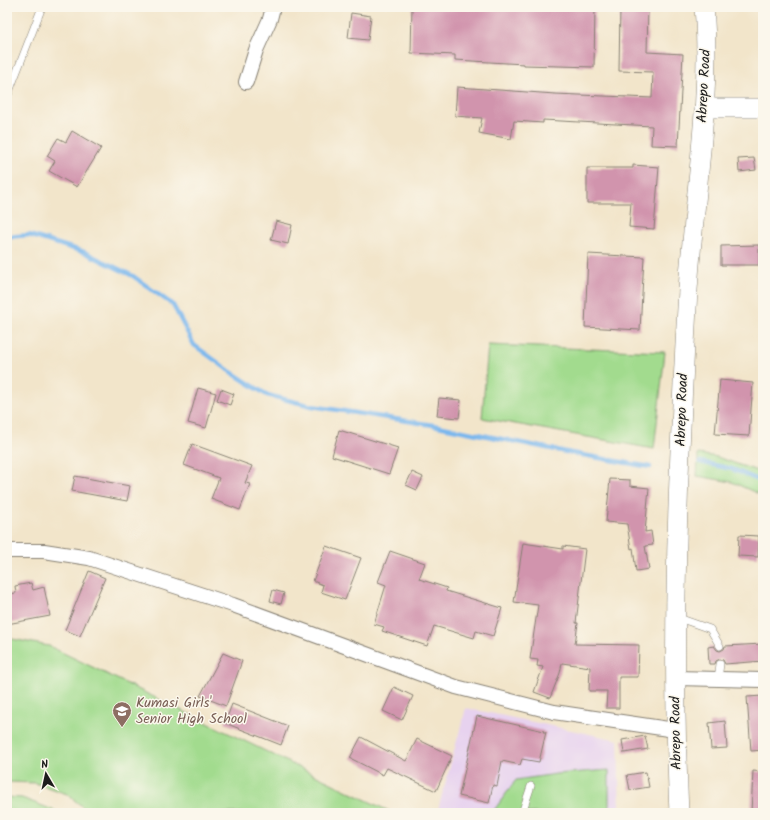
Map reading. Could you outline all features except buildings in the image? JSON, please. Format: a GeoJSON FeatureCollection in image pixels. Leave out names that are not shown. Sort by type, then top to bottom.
{"type":"FeatureCollection","features":[{"type":"Feature","properties":{"kind":"main road","name":"Abrepo Road"},"geometry":{"type":"LineString","coordinates":[[679,813],[675,730],[677,524],[690,258],[704,108],[706,62],[704,7]]}},
{"type":"Feature","properties":{"kind":"main road"},"geometry":{"type":"LineString","coordinates":[[704,108],[763,108]]}},
{"type":"Feature","properties":{"kind":"street"},"geometry":{"type":"LineString","coordinates":[[246,82],[256,50],[274,7]]}},
{"type":"Feature","properties":{"kind":"street"},"geometry":{"type":"LineString","coordinates":[[7,551],[44,551],[89,558],[233,605],[456,687],[554,712],[675,730]]}},
{"type":"Feature","properties":{"kind":"street"},"geometry":{"type":"LineString","coordinates":[[675,678],[763,680]]}},
{"type":"Feature","properties":{"kind":"lane"},"geometry":{"type":"LineString","coordinates":[[7,97],[42,7]]}},
{"type":"Feature","properties":{"kind":"lane"},"geometry":{"type":"LineString","coordinates":[[676,616],[710,629],[720,646]]}},
{"type":"Feature","properties":{"kind":"lane"},"geometry":{"type":"LineString","coordinates":[[718,679],[720,664]]}},
{"type":"Feature","properties":{"kind":"lane"},"geometry":{"type":"LineString","coordinates":[[522,813],[531,786]]}},
{"type":"Feature","properties":{"kind":"shaded area"},"geometry":{"type":"Polygon","coordinates":[[[466,708],[618,740],[620,813],[437,813],[466,708]]]}},
{"type":"Feature","properties":{"kind":"green space"},"geometry":{"type":"Polygon","coordinates":[[[488,345],[665,352],[654,449],[482,418],[488,345]]]}},
{"type":"Feature","properties":{"kind":"green space"},"geometry":{"type":"Polygon","coordinates":[[[698,454],[717,457],[763,473],[763,496],[732,482],[697,476],[698,454]]]}},
{"type":"Feature","properties":{"kind":"green space","name":"Kumasi Girls' Senior High School"},"geometry":{"type":"Polygon","coordinates":[[[7,638],[49,646],[393,813],[90,813],[67,794],[35,783],[7,782],[7,638]]]}},
{"type":"Feature","properties":{"kind":"green space"},"geometry":{"type":"Polygon","coordinates":[[[609,770],[609,813],[492,813],[516,780],[556,774],[609,770]]]}},
{"type":"Feature","properties":{"kind":"green space"},"geometry":{"type":"Polygon","coordinates":[[[7,797],[22,798],[61,813],[7,813],[7,797]]]}},
{"type":"Feature","properties":{"kind":"waterway"},"geometry":{"type":"LineString","coordinates":[[7,237],[29,235],[84,252],[133,276],[173,305],[194,345],[231,372],[267,395],[312,406],[433,425],[571,453],[650,467]]}},
{"type":"Feature","properties":{"kind":"waterway"},"geometry":{"type":"LineString","coordinates":[[700,462],[732,469],[763,482]]}},
{"type":"Feature","properties":{"kind":"place","name":"Kumasi Girls' Senior High School"},"geometry":{"type":"Point","coordinates":[122,728]}}]}
